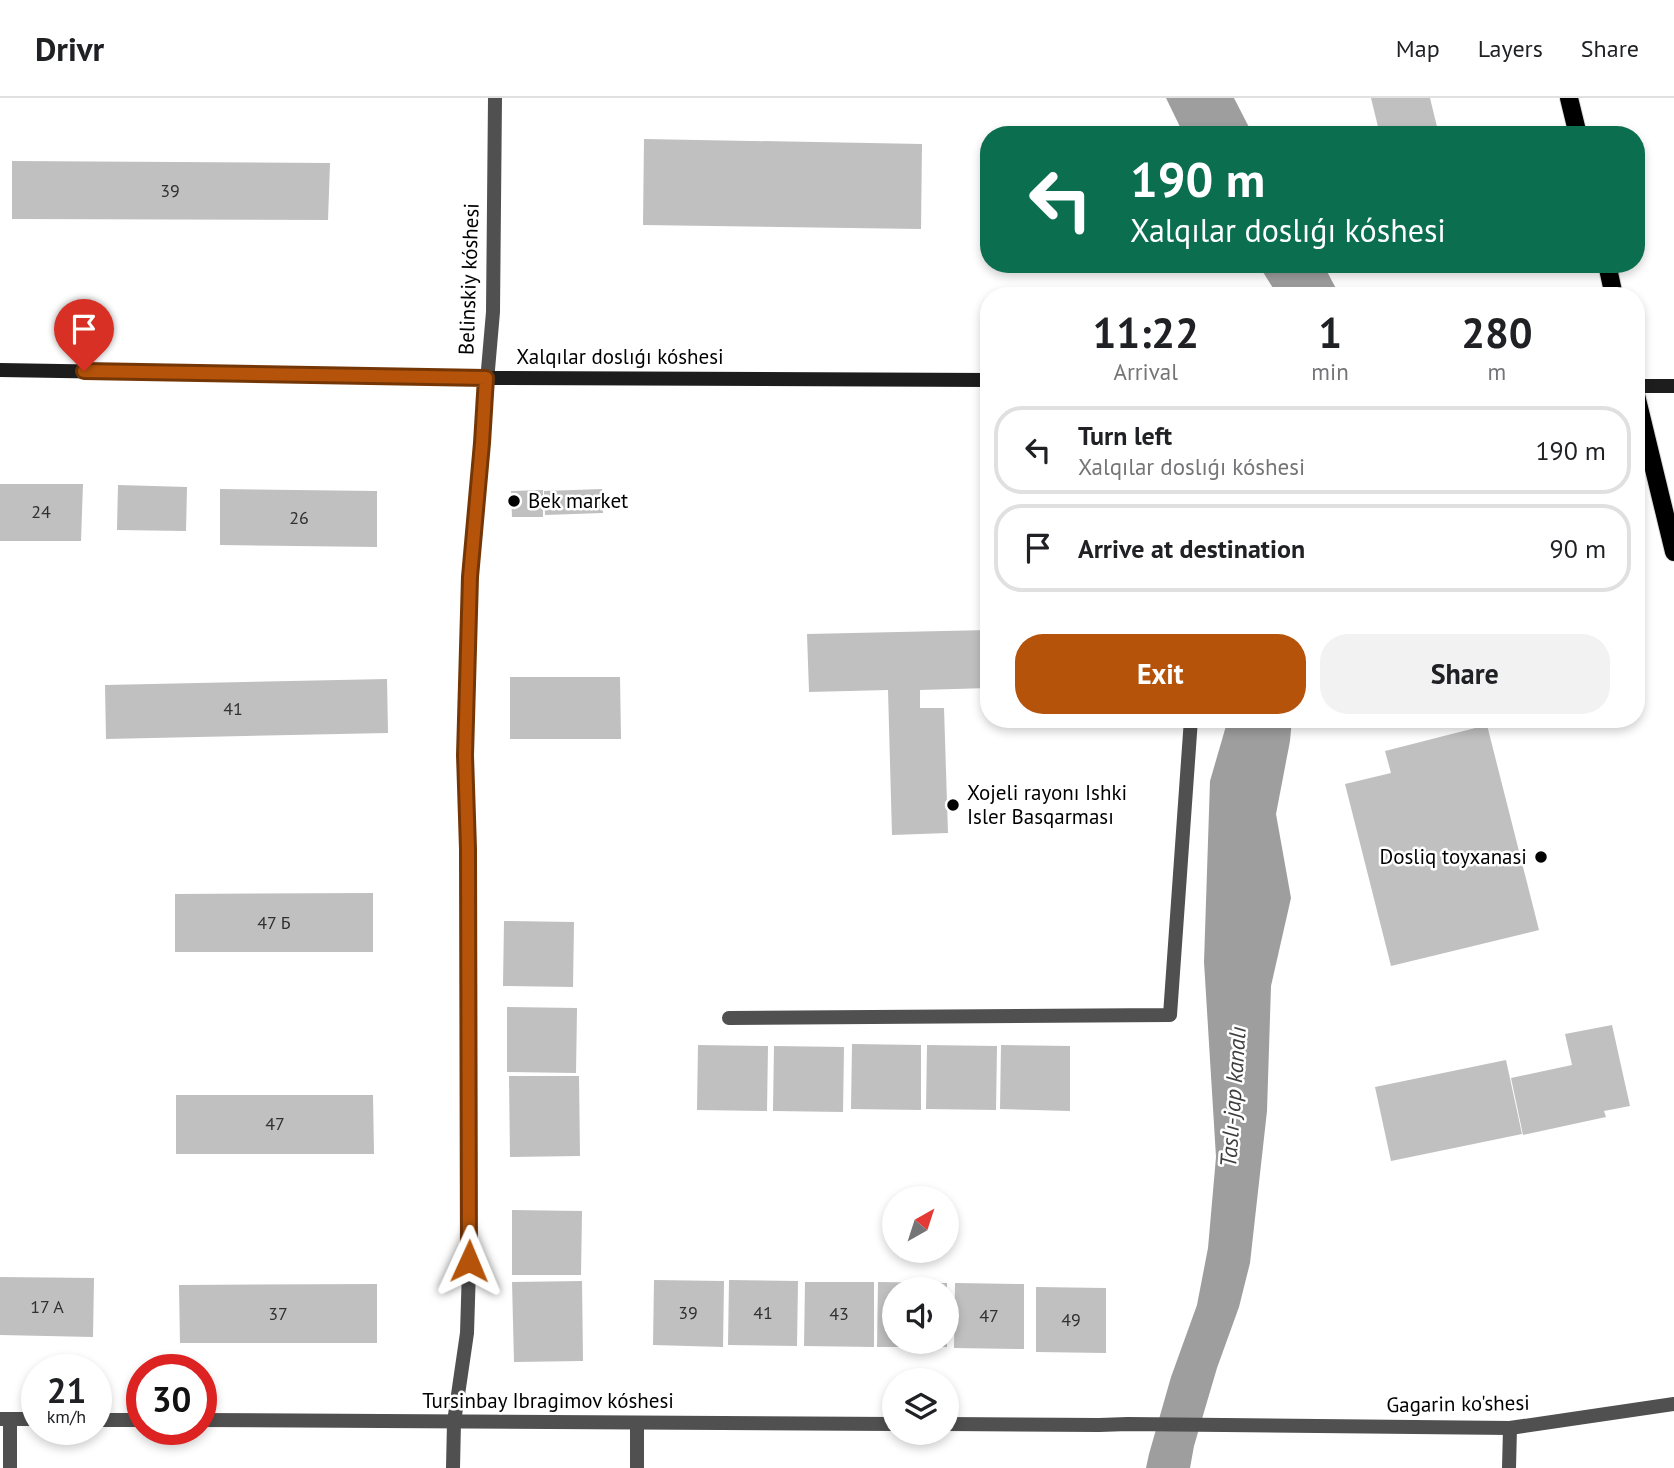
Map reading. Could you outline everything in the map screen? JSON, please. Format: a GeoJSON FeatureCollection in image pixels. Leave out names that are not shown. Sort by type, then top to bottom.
{"type":"FeatureCollection","features":[{"type":"Feature","properties":{"kind":"main road"},"geometry":{"type":"LineString","coordinates":[[1569,98],[1576,126]]}},
{"type":"Feature","properties":{"kind":"main road"},"geometry":{"type":"LineString","coordinates":[[1645,432],[1674,552]]}},
{"type":"Feature","properties":{"kind":"street","name":"Belinskiy kóshesi"},"geometry":{"type":"LineString","coordinates":[[453,1468],[454,1422],[467,1333],[470,1237],[465,755],[470,577],[493,312],[495,98]]}},
{"type":"Feature","properties":{"kind":"street","name":"Xalqılar doslıǵı kóshesi"},"geometry":{"type":"LineString","coordinates":[[0,370],[486,378],[980,380]]}},
{"type":"Feature","properties":{"kind":"street"},"geometry":{"type":"LineString","coordinates":[[1645,386],[1674,386]]}},
{"type":"Feature","properties":{"kind":"street"},"geometry":{"type":"LineString","coordinates":[[729,1018],[1170,1015],[1190,728]]}},
{"type":"Feature","properties":{"kind":"street","name":"Gagarin ko'shesi"},"geometry":{"type":"LineString","coordinates":[[959,1424],[1510,1427],[1674,1404]]}},
{"type":"Feature","properties":{"kind":"street"},"geometry":{"type":"LineString","coordinates":[[5,1419],[10,1468]]}},
{"type":"Feature","properties":{"kind":"street","name":"Tursinbay Ibragimov kóshesi"},"geometry":{"type":"LineString","coordinates":[[217,1420],[882,1424]]}},
{"type":"Feature","properties":{"kind":"street"},"geometry":{"type":"LineString","coordinates":[[637,1423],[638,1468]]}},
{"type":"Feature","properties":{"kind":"street"},"geometry":{"type":"LineString","coordinates":[[1509,1468],[1510,1427]]}},
{"type":"Feature","properties":{"kind":"water"},"geometry":{"type":"Polygon","coordinates":[[[1166,98],[1234,98],[1248,126],[1180,126],[1166,98]]]}},
{"type":"Feature","properties":{"kind":"water"},"geometry":{"type":"Polygon","coordinates":[[[1264,273],[1328,273],[1335,287],[1272,287],[1264,273]]]}},
{"type":"Feature","properties":{"kind":"water","name":"Taslı-jap kanalı"},"geometry":{"type":"Polygon","coordinates":[[[1225,728],[1291,728],[1276,814],[1291,898],[1271,986],[1267,1111],[1250,1263],[1239,1307],[1217,1368],[1194,1446],[1190,1468],[1146,1468],[1171,1377],[1197,1305],[1208,1248],[1216,1157],[1204,962],[1210,781],[1225,728]]]}},
{"type":"Feature","properties":{"kind":"building"},"geometry":{"type":"Polygon","coordinates":[[[1371,98],[1430,98],[1437,126],[1378,126],[1371,98]]]}},
{"type":"Feature","properties":{"kind":"building"},"geometry":{"type":"Polygon","coordinates":[[[644,139],[922,144],[921,229],[643,225],[644,139]]]}},
{"type":"Feature","properties":{"kind":"building"},"geometry":{"type":"Polygon","coordinates":[[[12,161],[330,163],[328,220],[12,219],[12,161]]]}},
{"type":"Feature","properties":{"kind":"building"},"geometry":{"type":"Polygon","coordinates":[[[0,484],[83,484],[81,541],[0,541],[0,484]]]}},
{"type":"Feature","properties":{"kind":"building"},"geometry":{"type":"Polygon","coordinates":[[[118,485],[187,487],[186,531],[117,530],[118,485]]]}},
{"type":"Feature","properties":{"kind":"building"},"geometry":{"type":"Polygon","coordinates":[[[220,489],[377,491],[377,547],[220,545],[220,489]]]}},
{"type":"Feature","properties":{"kind":"building"},"geometry":{"type":"Polygon","coordinates":[[[602,489],[603,513],[545,515],[544,491],[602,489]]]}},
{"type":"Feature","properties":{"kind":"building"},"geometry":{"type":"Polygon","coordinates":[[[543,490],[543,517],[512,517],[511,491],[543,490]]]}},
{"type":"Feature","properties":{"kind":"building"},"geometry":{"type":"Polygon","coordinates":[[[980,630],[980,688],[920,690],[920,708],[944,708],[948,833],[892,835],[888,690],[809,692],[807,634],[980,630]]]}},
{"type":"Feature","properties":{"kind":"building"},"geometry":{"type":"Polygon","coordinates":[[[510,677],[620,677],[621,739],[510,739],[510,677]]]}},
{"type":"Feature","properties":{"kind":"building"},"geometry":{"type":"Polygon","coordinates":[[[387,679],[388,733],[106,739],[105,685],[387,679]]]}},
{"type":"Feature","properties":{"kind":"building"},"geometry":{"type":"Polygon","coordinates":[[[1475,728],[1488,728],[1539,930],[1391,966],[1345,784],[1391,773],[1385,751],[1475,728]]]}},
{"type":"Feature","properties":{"kind":"building"},"geometry":{"type":"Polygon","coordinates":[[[373,893],[373,952],[175,952],[175,894],[373,893]]]}},
{"type":"Feature","properties":{"kind":"building"},"geometry":{"type":"Polygon","coordinates":[[[504,921],[574,922],[573,987],[503,986],[504,921]]]}},
{"type":"Feature","properties":{"kind":"building"},"geometry":{"type":"Polygon","coordinates":[[[507,1007],[577,1008],[576,1073],[507,1072],[507,1007]]]}},
{"type":"Feature","properties":{"kind":"building"},"geometry":{"type":"Polygon","coordinates":[[[1612,1025],[1630,1106],[1604,1111],[1606,1117],[1523,1135],[1511,1078],[1572,1065],[1565,1034],[1612,1025]]]}},
{"type":"Feature","properties":{"kind":"building"},"geometry":{"type":"Polygon","coordinates":[[[852,1044],[921,1045],[921,1110],[851,1109],[852,1044]]]}},
{"type":"Feature","properties":{"kind":"building"},"geometry":{"type":"Polygon","coordinates":[[[698,1045],[768,1046],[767,1111],[697,1110],[698,1045]]]}},
{"type":"Feature","properties":{"kind":"building"},"geometry":{"type":"Polygon","coordinates":[[[927,1045],[997,1046],[996,1110],[926,1109],[927,1045]]]}},
{"type":"Feature","properties":{"kind":"building"},"geometry":{"type":"Polygon","coordinates":[[[1001,1045],[1070,1046],[1070,1111],[1000,1109],[1001,1045]]]}},
{"type":"Feature","properties":{"kind":"building"},"geometry":{"type":"Polygon","coordinates":[[[774,1046],[844,1047],[843,1112],[773,1111],[774,1046]]]}},
{"type":"Feature","properties":{"kind":"building"},"geometry":{"type":"Polygon","coordinates":[[[1506,1060],[1522,1134],[1391,1161],[1375,1087],[1506,1060]]]}},
{"type":"Feature","properties":{"kind":"building"},"geometry":{"type":"Polygon","coordinates":[[[509,1076],[579,1076],[580,1156],[510,1157],[509,1076]]]}},
{"type":"Feature","properties":{"kind":"building"},"geometry":{"type":"Polygon","coordinates":[[[176,1095],[373,1095],[374,1154],[176,1154],[176,1095]]]}},
{"type":"Feature","properties":{"kind":"building"},"geometry":{"type":"Polygon","coordinates":[[[512,1210],[582,1211],[581,1275],[512,1275],[512,1210]]]}},
{"type":"Feature","properties":{"kind":"building"},"geometry":{"type":"Polygon","coordinates":[[[0,1277],[94,1278],[93,1337],[0,1335],[0,1277]]]}},
{"type":"Feature","properties":{"kind":"building"},"geometry":{"type":"Polygon","coordinates":[[[654,1280],[724,1281],[723,1347],[653,1345],[654,1280]]]}},
{"type":"Feature","properties":{"kind":"building"},"geometry":{"type":"Polygon","coordinates":[[[729,1280],[798,1281],[797,1346],[728,1345],[729,1280]]]}},
{"type":"Feature","properties":{"kind":"building"},"geometry":{"type":"Polygon","coordinates":[[[582,1281],[583,1361],[514,1362],[512,1282],[582,1281]]]}},
{"type":"Feature","properties":{"kind":"building"},"geometry":{"type":"Polygon","coordinates":[[[805,1282],[874,1282],[874,1347],[804,1346],[805,1282]]]}},
{"type":"Feature","properties":{"kind":"building"},"geometry":{"type":"Polygon","coordinates":[[[878,1282],[882,1282],[882,1347],[877,1347],[878,1282]]]}},
{"type":"Feature","properties":{"kind":"building"},"geometry":{"type":"Polygon","coordinates":[[[959,1283],[1024,1284],[1024,1349],[959,1348],[959,1283]]]}},
{"type":"Feature","properties":{"kind":"building"},"geometry":{"type":"Polygon","coordinates":[[[377,1284],[377,1343],[180,1343],[179,1285],[377,1284]]]}},
{"type":"Feature","properties":{"kind":"building"},"geometry":{"type":"Polygon","coordinates":[[[1036,1287],[1106,1288],[1106,1353],[1036,1352],[1036,1287]]]}},
{"type":"Feature","properties":{"kind":"place","name":"Bek market"},"geometry":{"type":"Point","coordinates":[514,501]}},
{"type":"Feature","properties":{"kind":"place","name":"Xojeli rayonı Ishki Isler Basqarması"},"geometry":{"type":"Point","coordinates":[953,805]}},
{"type":"Feature","properties":{"kind":"place","name":"Dosliq toyxanasi"},"geometry":{"type":"Point","coordinates":[1541,857]}},
{"type":"Feature","properties":{"kind":"route"},"geometry":{"type":"LineString","coordinates":[[84,371],[486,378],[470,577],[465,755],[468,849],[469,1261]]}}]}
